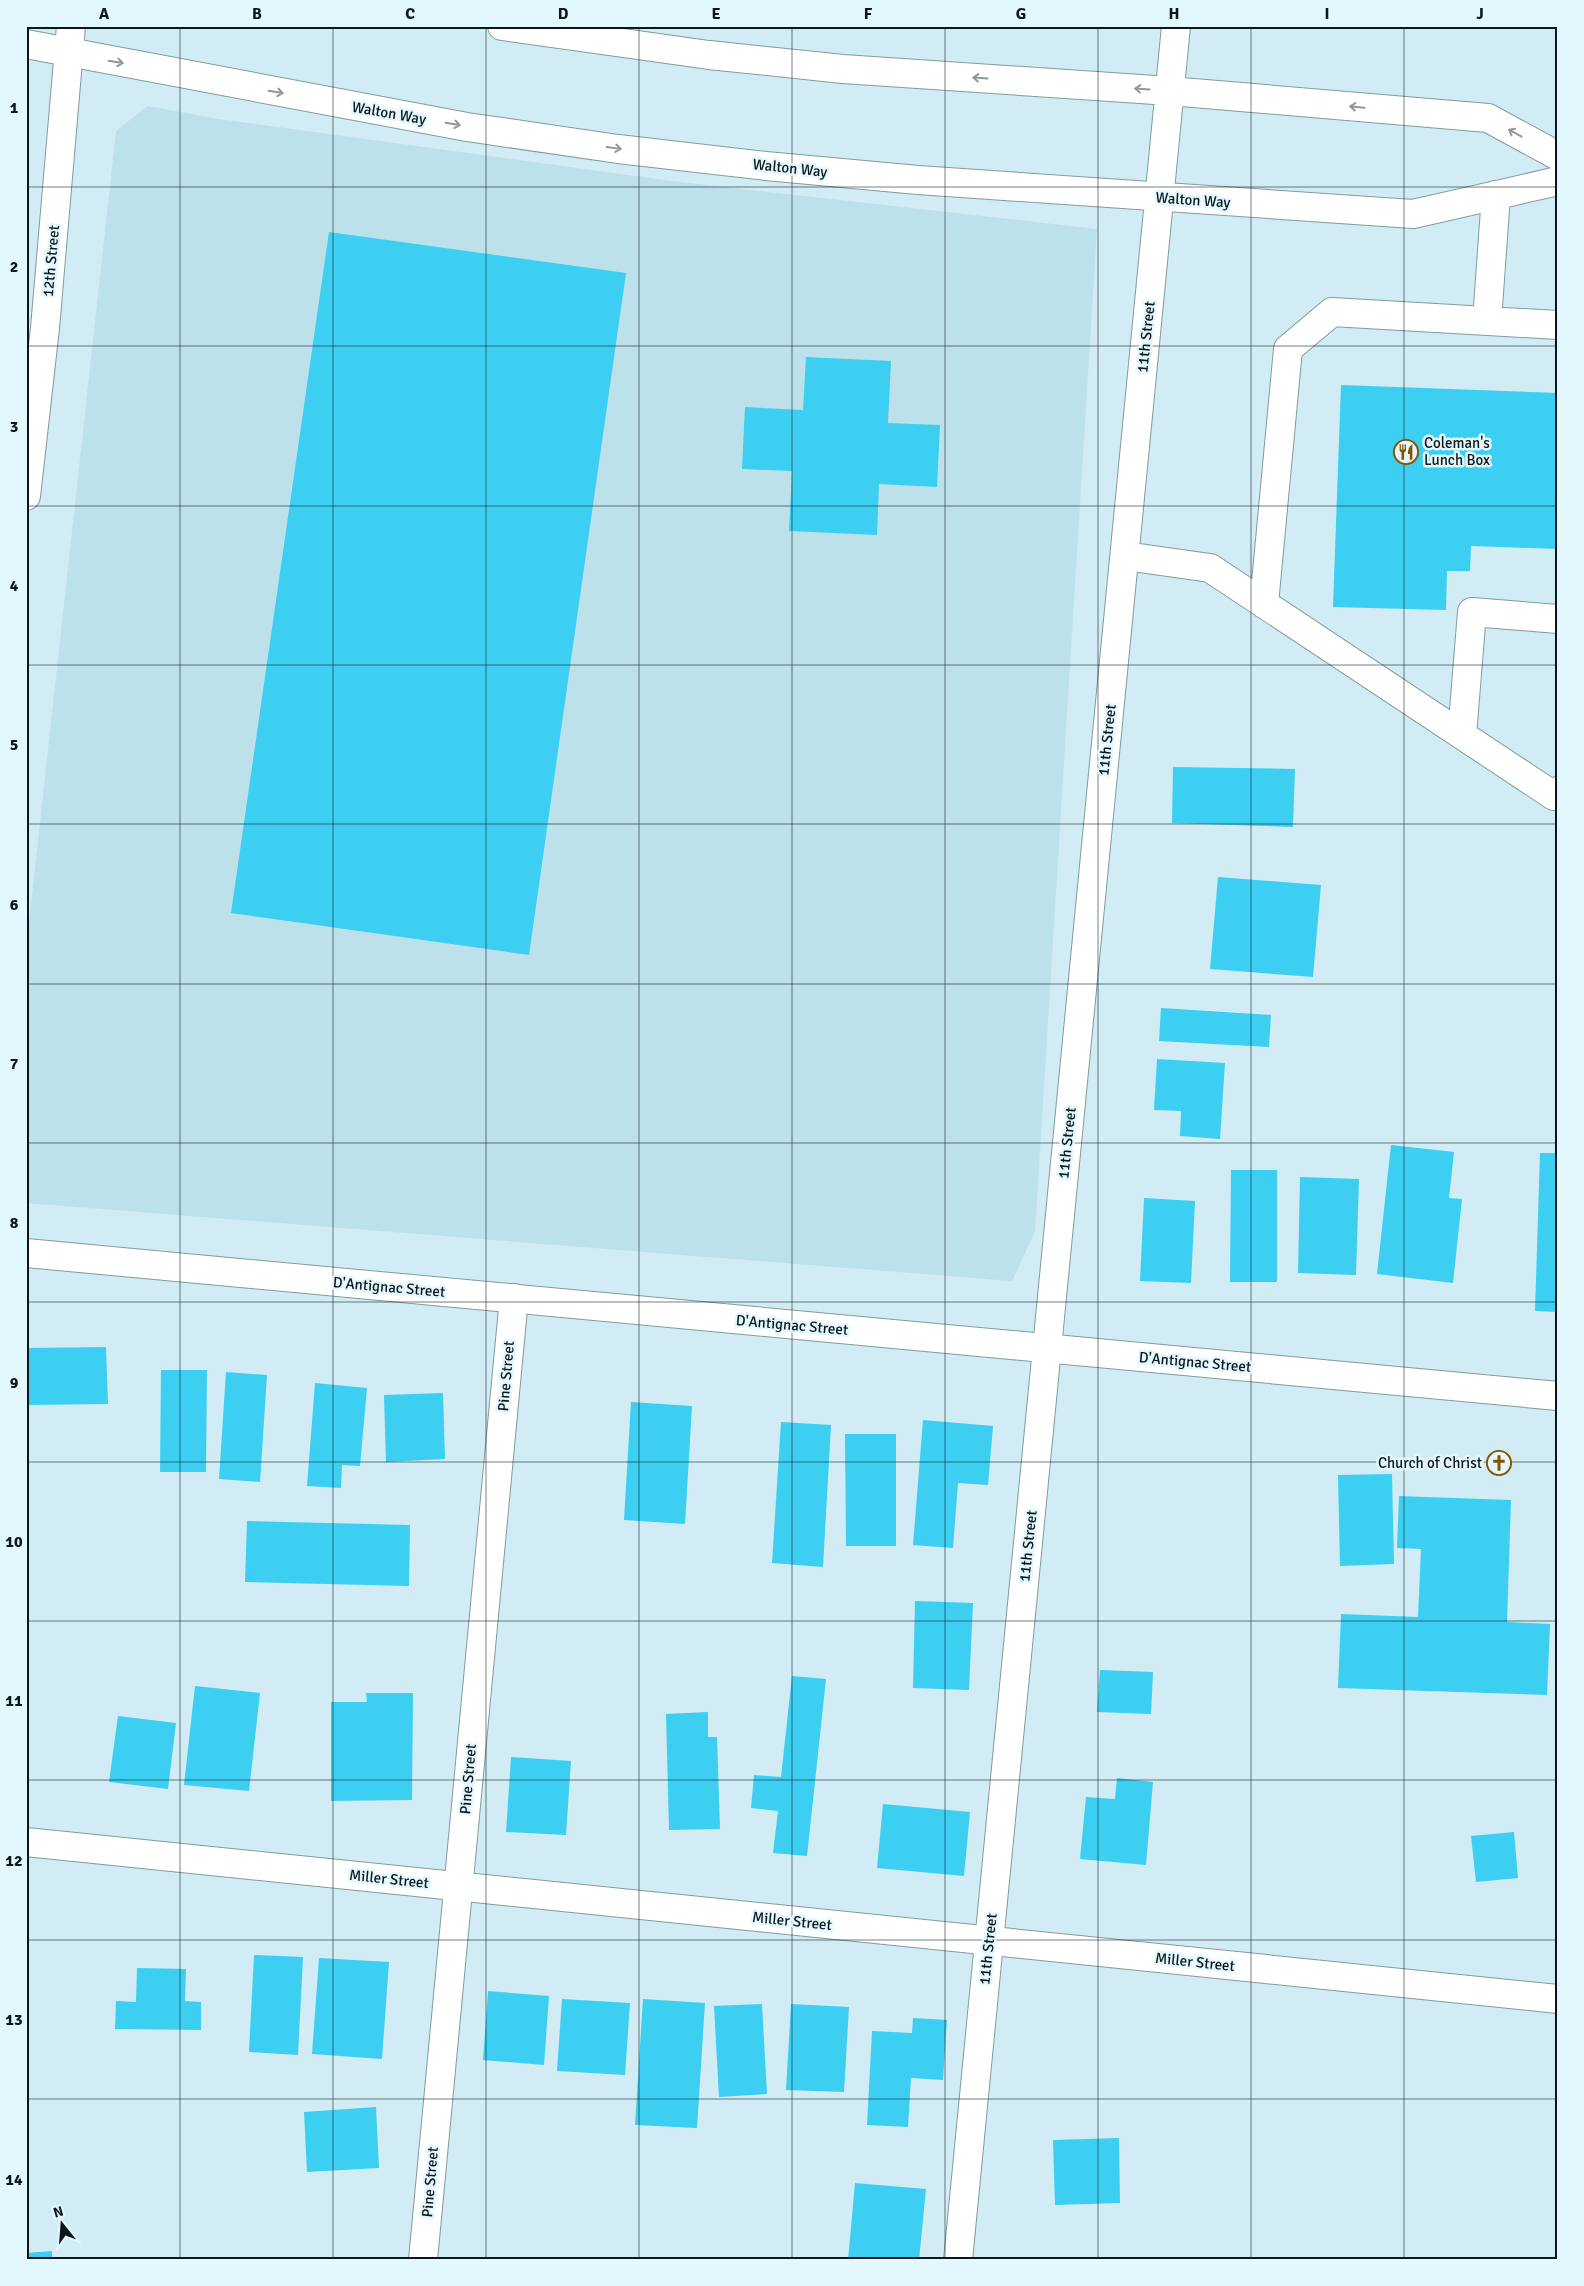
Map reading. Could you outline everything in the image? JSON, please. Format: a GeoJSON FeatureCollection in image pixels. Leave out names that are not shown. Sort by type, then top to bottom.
{"type":"FeatureCollection","features":[{"type":"Feature","properties":{"kind":"main road","name":"12th Street"},"geometry":{"type":"LineString","coordinates":[[26,496],[36,327],[71,26]]}},
{"type":"Feature","properties":{"kind":"main road"},"geometry":{"type":"LineString","coordinates":[[502,26],[709,55],[843,69],[1170,91],[1488,118],[1558,156]]}},
{"type":"Feature","properties":{"kind":"main road","name":"11th Street"},"geometry":{"type":"LineString","coordinates":[[958,2260],[1176,26]]}},
{"type":"Feature","properties":{"kind":"main road","name":"Walton Way"},"geometry":{"type":"LineString","coordinates":[[26,44],[68,54],[467,127],[618,149],[880,177],[1159,198],[1413,214],[1558,181]]}},
{"type":"Feature","properties":{"kind":"main road"},"geometry":{"type":"LineString","coordinates":[[1487,321],[1496,195]]}},
{"type":"Feature","properties":{"kind":"main road"},"geometry":{"type":"LineString","coordinates":[[1264,604],[1288,349],[1332,312],[1558,325]]}},
{"type":"Feature","properties":{"kind":"main road"},"geometry":{"type":"LineString","coordinates":[[1125,556],[1210,568],[1554,796],[1558,791]]}},
{"type":"Feature","properties":{"kind":"main road"},"geometry":{"type":"LineString","coordinates":[[1462,735],[1472,612],[1558,619]]}},
{"type":"Feature","properties":{"kind":"main road","name":"D'Antignac Street"},"geometry":{"type":"LineString","coordinates":[[26,1253],[1558,1396]]}},
{"type":"Feature","properties":{"kind":"main road","name":"Pine Street"},"geometry":{"type":"LineString","coordinates":[[422,2260],[514,1298]]}},
{"type":"Feature","properties":{"kind":"main road","name":"Miller Street"},"geometry":{"type":"LineString","coordinates":[[26,1842],[1558,1999]]}},
{"type":"Feature","properties":{"kind":"shaded area"},"geometry":{"type":"Polygon","coordinates":[[[147,106],[219,119],[672,181],[1097,229],[1035,1232],[1012,1281],[26,1203],[26,950],[116,131],[147,106]]]}},
{"type":"Feature","properties":{"kind":"building"},"geometry":{"type":"Polygon","coordinates":[[[329,232],[626,273],[529,955],[231,913],[329,232]]]}},
{"type":"Feature","properties":{"kind":"building"},"geometry":{"type":"Polygon","coordinates":[[[806,357],[891,361],[888,423],[940,425],[937,487],[879,484],[877,535],[789,531],[792,471],[742,469],[745,407],[803,410],[806,357]]]}},
{"type":"Feature","properties":{"kind":"building"},"geometry":{"type":"Polygon","coordinates":[[[1341,385],[1558,393],[1558,549],[1471,546],[1470,571],[1447,571],[1446,610],[1333,607],[1341,385]]]}},
{"type":"Feature","properties":{"kind":"building"},"geometry":{"type":"Polygon","coordinates":[[[1173,767],[1295,769],[1293,827],[1172,823],[1173,767]]]}},
{"type":"Feature","properties":{"kind":"building"},"geometry":{"type":"Polygon","coordinates":[[[1218,877],[1321,885],[1313,977],[1210,969],[1218,877]]]}},
{"type":"Feature","properties":{"kind":"building"},"geometry":{"type":"Polygon","coordinates":[[[1161,1008],[1271,1015],[1269,1047],[1159,1041],[1161,1008]]]}},
{"type":"Feature","properties":{"kind":"building"},"geometry":{"type":"Polygon","coordinates":[[[1157,1059],[1225,1063],[1220,1139],[1180,1136],[1181,1111],[1154,1110],[1157,1059]]]}},
{"type":"Feature","properties":{"kind":"building"},"geometry":{"type":"Polygon","coordinates":[[[1391,1145],[1454,1152],[1449,1198],[1462,1199],[1453,1283],[1377,1274],[1391,1145]]]}},
{"type":"Feature","properties":{"kind":"building"},"geometry":{"type":"Polygon","coordinates":[[[1540,1153],[1558,1153],[1558,1312],[1535,1311],[1540,1153]]]}},
{"type":"Feature","properties":{"kind":"building"},"geometry":{"type":"Polygon","coordinates":[[[1231,1170],[1277,1170],[1277,1282],[1230,1282],[1231,1170]]]}},
{"type":"Feature","properties":{"kind":"building"},"geometry":{"type":"Polygon","coordinates":[[[1300,1177],[1359,1179],[1356,1275],[1298,1273],[1300,1177]]]}},
{"type":"Feature","properties":{"kind":"building"},"geometry":{"type":"Polygon","coordinates":[[[1144,1198],[1195,1201],[1191,1283],[1140,1281],[1144,1198]]]}},
{"type":"Feature","properties":{"kind":"building"},"geometry":{"type":"Polygon","coordinates":[[[106,1347],[108,1404],[26,1405],[26,1348],[106,1347]]]}},
{"type":"Feature","properties":{"kind":"building"},"geometry":{"type":"Polygon","coordinates":[[[161,1370],[207,1370],[206,1472],[160,1472],[161,1370]]]}},
{"type":"Feature","properties":{"kind":"building"},"geometry":{"type":"Polygon","coordinates":[[[226,1372],[267,1375],[260,1482],[219,1479],[226,1372]]]}},
{"type":"Feature","properties":{"kind":"building"},"geometry":{"type":"Polygon","coordinates":[[[315,1383],[367,1388],[360,1466],[342,1465],[341,1488],[307,1486],[315,1383]]]}},
{"type":"Feature","properties":{"kind":"building"},"geometry":{"type":"Polygon","coordinates":[[[443,1393],[445,1459],[386,1462],[384,1395],[443,1393]]]}},
{"type":"Feature","properties":{"kind":"building"},"geometry":{"type":"Polygon","coordinates":[[[631,1402],[692,1406],[685,1524],[624,1520],[631,1402]]]}},
{"type":"Feature","properties":{"kind":"building"},"geometry":{"type":"Polygon","coordinates":[[[923,1420],[993,1426],[988,1485],[958,1483],[953,1548],[913,1545],[923,1420]]]}},
{"type":"Feature","properties":{"kind":"building"},"geometry":{"type":"Polygon","coordinates":[[[781,1422],[831,1425],[823,1567],[772,1563],[781,1422]]]}},
{"type":"Feature","properties":{"kind":"building"},"geometry":{"type":"Polygon","coordinates":[[[845,1434],[896,1434],[896,1546],[846,1546],[845,1434]]]}},
{"type":"Feature","properties":{"kind":"building"},"geometry":{"type":"Polygon","coordinates":[[[1392,1474],[1394,1564],[1340,1566],[1338,1475],[1392,1474]]]}},
{"type":"Feature","properties":{"kind":"building"},"geometry":{"type":"Polygon","coordinates":[[[1399,1496],[1511,1500],[1507,1622],[1550,1624],[1547,1695],[1338,1688],[1341,1614],[1418,1617],[1421,1549],[1397,1548],[1399,1496]]]}},
{"type":"Feature","properties":{"kind":"building"},"geometry":{"type":"Polygon","coordinates":[[[247,1521],[410,1525],[409,1586],[245,1582],[247,1521]]]}},
{"type":"Feature","properties":{"kind":"building"},"geometry":{"type":"Polygon","coordinates":[[[915,1601],[973,1603],[969,1690],[913,1688],[915,1601]]]}},
{"type":"Feature","properties":{"kind":"building"},"geometry":{"type":"Polygon","coordinates":[[[1100,1670],[1153,1672],[1151,1714],[1097,1712],[1100,1670]]]}},
{"type":"Feature","properties":{"kind":"building"},"geometry":{"type":"Polygon","coordinates":[[[792,1676],[826,1679],[807,1856],[773,1853],[778,1811],[751,1808],[754,1775],[781,1777],[792,1676]]]}},
{"type":"Feature","properties":{"kind":"building"},"geometry":{"type":"Polygon","coordinates":[[[195,1686],[260,1693],[249,1791],[184,1785],[195,1686]]]}},
{"type":"Feature","properties":{"kind":"building"},"geometry":{"type":"Polygon","coordinates":[[[366,1693],[413,1693],[412,1800],[331,1801],[331,1702],[367,1702],[366,1693]]]}},
{"type":"Feature","properties":{"kind":"building"},"geometry":{"type":"Polygon","coordinates":[[[708,1712],[708,1737],[717,1737],[720,1829],[669,1830],[666,1714],[708,1712]]]}},
{"type":"Feature","properties":{"kind":"building"},"geometry":{"type":"Polygon","coordinates":[[[118,1716],[176,1723],[168,1789],[109,1782],[118,1716]]]}},
{"type":"Feature","properties":{"kind":"building"},"geometry":{"type":"Polygon","coordinates":[[[511,1757],[571,1761],[566,1835],[506,1832],[511,1757]]]}},
{"type":"Feature","properties":{"kind":"building"},"geometry":{"type":"Polygon","coordinates":[[[1117,1778],[1153,1782],[1146,1865],[1080,1859],[1086,1797],[1115,1799],[1117,1778]]]}},
{"type":"Feature","properties":{"kind":"building"},"geometry":{"type":"Polygon","coordinates":[[[883,1804],[970,1812],[964,1876],[877,1868],[883,1804]]]}},
{"type":"Feature","properties":{"kind":"building"},"geometry":{"type":"Polygon","coordinates":[[[1514,1832],[1518,1878],[1476,1882],[1471,1836],[1514,1832]]]}},
{"type":"Feature","properties":{"kind":"building"},"geometry":{"type":"Polygon","coordinates":[[[254,1955],[303,1957],[298,2055],[249,2052],[254,1955]]]}},
{"type":"Feature","properties":{"kind":"building"},"geometry":{"type":"Polygon","coordinates":[[[319,1958],[389,1962],[382,2059],[312,2054],[319,1958]]]}},
{"type":"Feature","properties":{"kind":"building"},"geometry":{"type":"Polygon","coordinates":[[[137,1968],[186,1969],[185,2001],[201,2002],[201,2030],[115,2029],[116,2001],[136,2002],[137,1968]]]}},
{"type":"Feature","properties":{"kind":"building"},"geometry":{"type":"Polygon","coordinates":[[[488,1991],[549,1996],[544,2065],[483,2060],[488,1991]]]}},
{"type":"Feature","properties":{"kind":"building"},"geometry":{"type":"Polygon","coordinates":[[[562,1999],[630,2003],[625,2075],[557,2071],[562,1999]]]}},
{"type":"Feature","properties":{"kind":"building"},"geometry":{"type":"Polygon","coordinates":[[[643,1999],[705,2003],[697,2128],[635,2125],[643,1999]]]}},
{"type":"Feature","properties":{"kind":"building"},"geometry":{"type":"Polygon","coordinates":[[[762,2004],[767,2094],[719,2097],[714,2006],[762,2004]]]}},
{"type":"Feature","properties":{"kind":"building"},"geometry":{"type":"Polygon","coordinates":[[[791,2004],[849,2007],[844,2092],[786,2090],[791,2004]]]}},
{"type":"Feature","properties":{"kind":"building"},"geometry":{"type":"Polygon","coordinates":[[[913,2018],[947,2020],[943,2080],[911,2078],[908,2127],[867,2125],[872,2031],[912,2033],[913,2018]]]}},
{"type":"Feature","properties":{"kind":"building"},"geometry":{"type":"Polygon","coordinates":[[[376,2107],[379,2168],[307,2172],[304,2112],[376,2107]]]}},
{"type":"Feature","properties":{"kind":"building"},"geometry":{"type":"Polygon","coordinates":[[[1119,2138],[1120,2203],[1055,2205],[1053,2140],[1119,2138]]]}},
{"type":"Feature","properties":{"kind":"building"},"geometry":{"type":"Polygon","coordinates":[[[855,2183],[926,2189],[919,2260],[848,2260],[855,2183]]]}},
{"type":"Feature","properties":{"kind":"building"},"geometry":{"type":"Polygon","coordinates":[[[52,2251],[52,2260],[26,2260],[26,2253],[52,2251]]]}},
{"type":"Feature","properties":{"kind":"place","name":"Coleman's Lunch Box"},"geometry":{"type":"Point","coordinates":[1406,452]}},
{"type":"Feature","properties":{"kind":"place","name":"Church of Christ"},"geometry":{"type":"Point","coordinates":[1499,1463]}}]}
